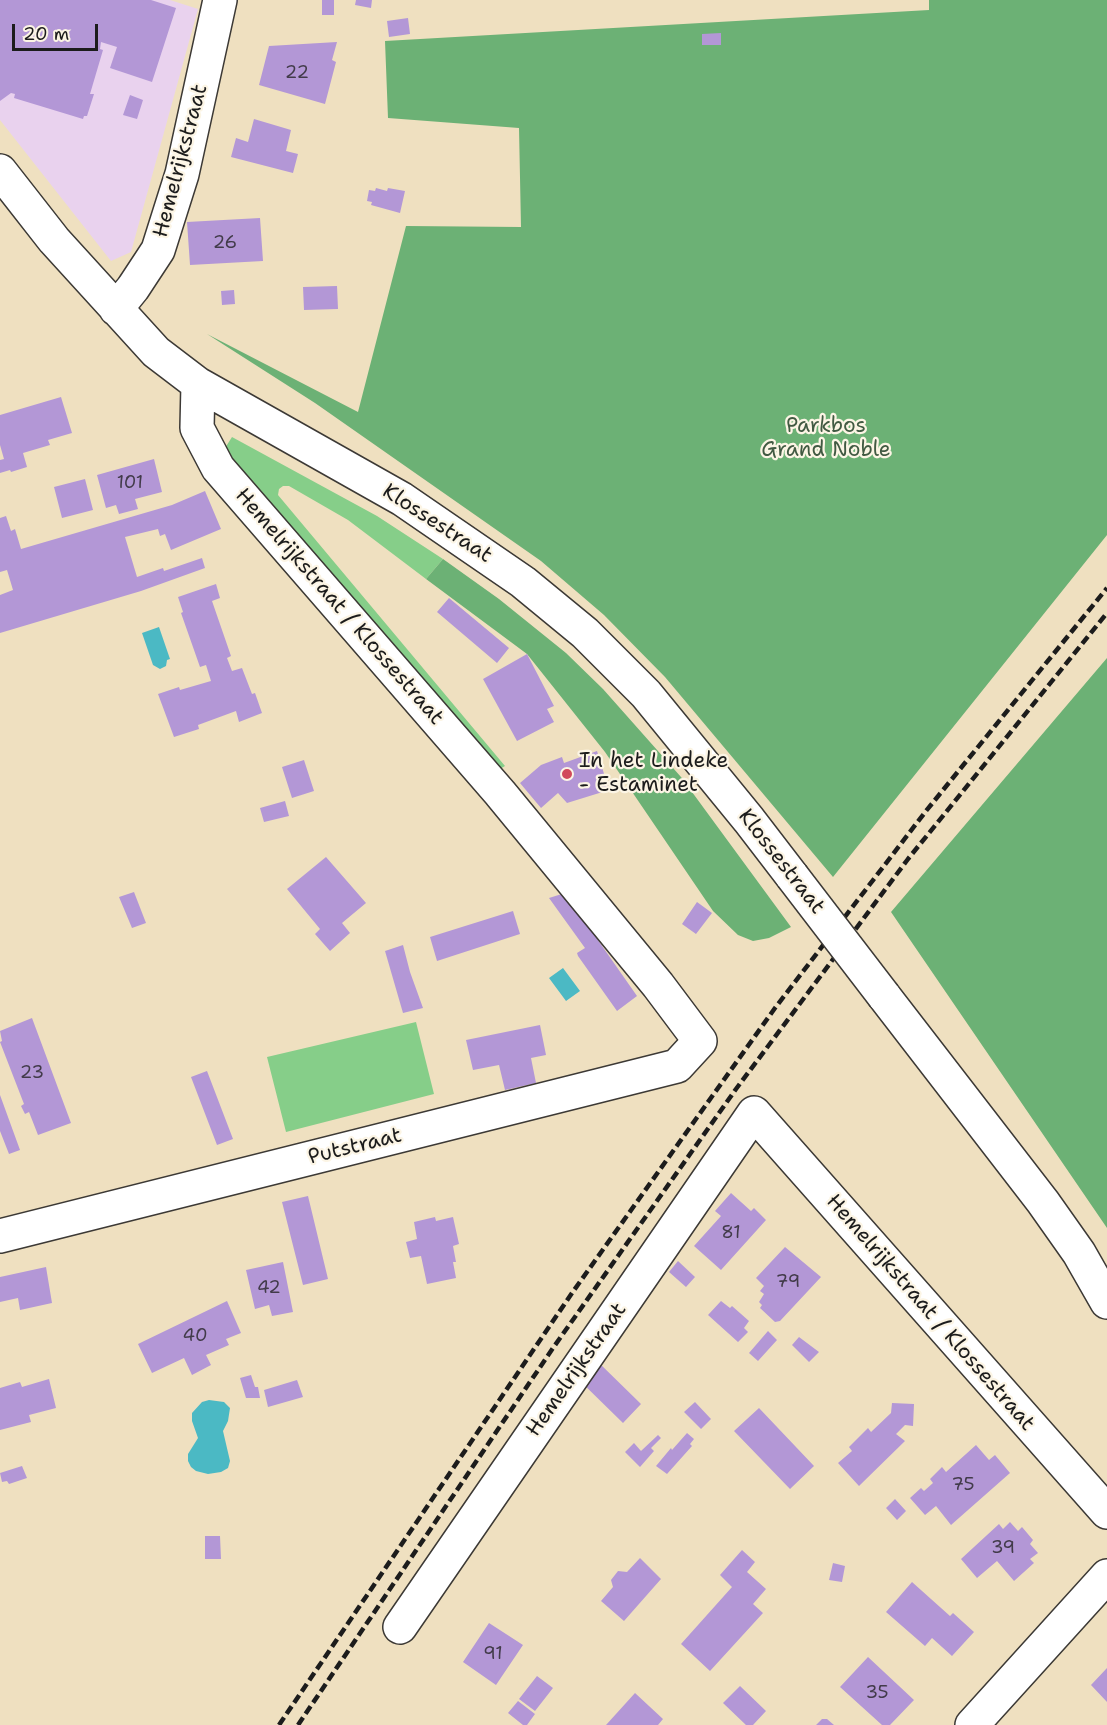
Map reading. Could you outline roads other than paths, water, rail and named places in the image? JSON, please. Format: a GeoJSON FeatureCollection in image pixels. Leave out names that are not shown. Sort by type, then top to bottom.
{"type":"FeatureCollection","features":[{"type":"Feature","properties":{"kind":"street","name":"Hemelrijkstraat"},"geometry":{"type":"LineString","coordinates":[[116,309],[158,250],[182,174],[220,0]]}},
{"type":"Feature","properties":{"kind":"street"},"geometry":{"type":"LineString","coordinates":[[0,171],[54,240],[116,309],[156,352],[198,384]]}},
{"type":"Feature","properties":{"kind":"street","name":"Klossestraat"},"geometry":{"type":"LineString","coordinates":[[198,384],[402,499],[523,582],[585,633],[646,694],[750,820],[1043,1202],[1079,1253],[1107,1302]]}},
{"type":"Feature","properties":{"kind":"street","name":"Hemelrijkstraat / Klossestraat"},"geometry":{"type":"LineString","coordinates":[[198,384],[197,428],[218,468],[500,793],[658,985],[700,1041]]}},
{"type":"Feature","properties":{"kind":"street","name":"Putstraat"},"geometry":{"type":"LineString","coordinates":[[0,1236],[677,1066],[700,1041]]}},
{"type":"Feature","properties":{"kind":"street","name":"Hemelrijkstraat"},"geometry":{"type":"LineString","coordinates":[[400,1627],[754,1113]]}},
{"type":"Feature","properties":{"kind":"street","name":"Hemelrijkstraat / Klossestraat"},"geometry":{"type":"LineString","coordinates":[[754,1113],[1107,1512]]}},
{"type":"Feature","properties":{"kind":"street"},"geometry":{"type":"LineString","coordinates":[[972,1725],[1107,1576]]}},
{"type":"Feature","properties":{"kind":"water"},"geometry":{"type":"Polygon","coordinates":[[[159,627],[170,659],[167,660],[166,666],[160,669],[153,665],[142,633],[159,627]]]}},
{"type":"Feature","properties":{"kind":"water"},"geometry":{"type":"Polygon","coordinates":[[[563,968],[580,991],[566,1001],[549,978],[563,968]]]}},
{"type":"Feature","properties":{"kind":"water"},"geometry":{"type":"Polygon","coordinates":[[[209,1400],[224,1402],[230,1408],[228,1421],[223,1431],[230,1461],[228,1468],[221,1472],[208,1474],[191,1467],[188,1454],[198,1438],[192,1421],[192,1413],[202,1402],[209,1400]]]}},
{"type":"Feature","properties":{"kind":"railway"},"geometry":{"type":"LineString","coordinates":[[279,1725],[572,1293],[775,1008],[926,811],[1107,588]]}},
{"type":"Feature","properties":{"kind":"railway"},"geometry":{"type":"LineString","coordinates":[[298,1725],[553,1348],[736,1089],[908,859],[1107,613]]}},
{"type":"Feature","properties":{"kind":"place","name":"In het Lindeke - Estaminet"},"geometry":{"type":"Point","coordinates":[567,774]}},
{"type":"Feature","properties":{"kind":"park label","name":"Parkbos Grand Noble"},"geometry":{"type":"Point","coordinates":[826,439]}}]}
